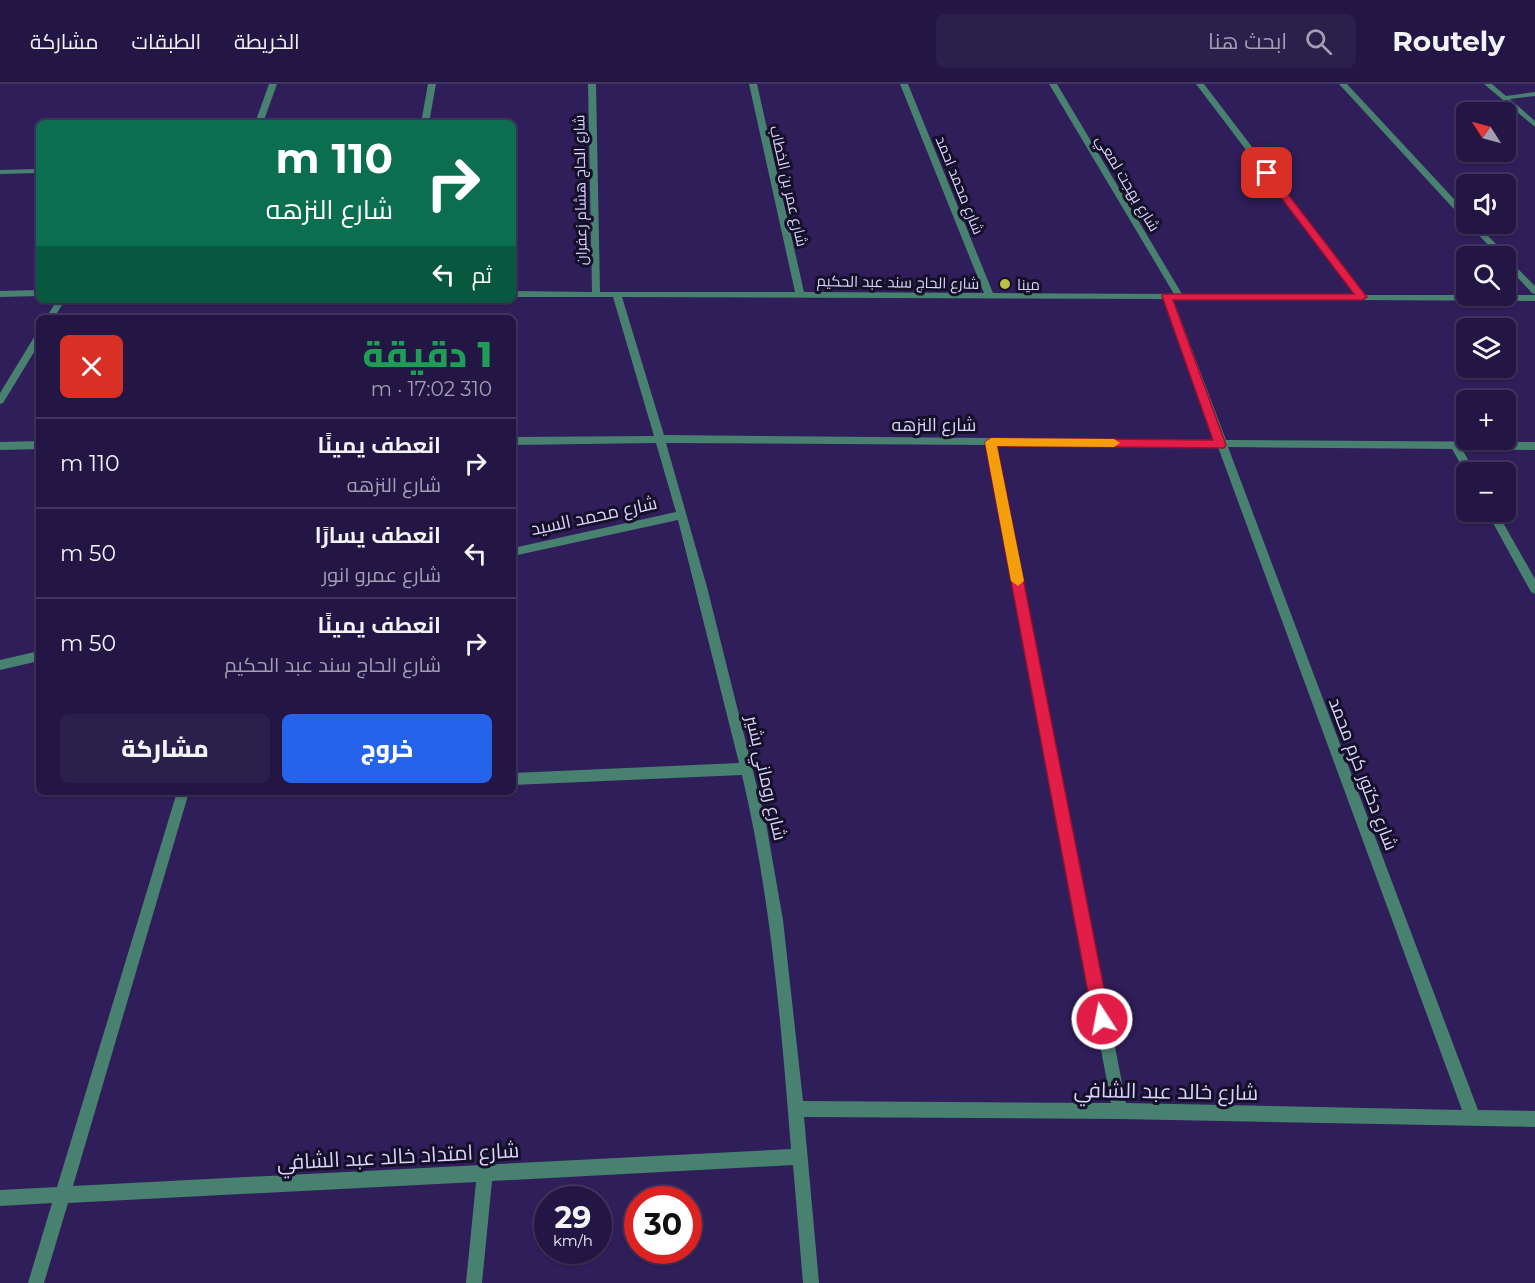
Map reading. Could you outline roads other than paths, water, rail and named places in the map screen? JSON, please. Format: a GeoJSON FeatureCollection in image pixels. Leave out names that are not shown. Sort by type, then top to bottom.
{"type":"FeatureCollection","features":[{"type":"Feature","properties":{"kind":"street"},"geometry":{"type":"LineString","coordinates":[[260,120],[273,84]]}},
{"type":"Feature","properties":{"kind":"street"},"geometry":{"type":"LineString","coordinates":[[425,120],[432,84]]}},
{"type":"Feature","properties":{"kind":"street","name":"شارع الحاج هشام زعفران"},"geometry":{"type":"LineString","coordinates":[[592,84],[596,295]]}},
{"type":"Feature","properties":{"kind":"street","name":"شارع عمر بن الخطاب"},"geometry":{"type":"LineString","coordinates":[[753,84],[800,294]]}},
{"type":"Feature","properties":{"kind":"street","name":"شارع محمد احمد"},"geometry":{"type":"LineString","coordinates":[[904,84],[990,296]]}},
{"type":"Feature","properties":{"kind":"street","name":"شارع بهجت لمعي"},"geometry":{"type":"LineString","coordinates":[[1053,84],[1179,297]]}},
{"type":"Feature","properties":{"kind":"street"},"geometry":{"type":"LineString","coordinates":[[1200,84],[1362,297]]}},
{"type":"Feature","properties":{"kind":"street"},"geometry":{"type":"LineString","coordinates":[[1343,84],[1456,206]]}},
{"type":"Feature","properties":{"kind":"street"},"geometry":{"type":"LineString","coordinates":[[1488,84],[1535,125]]}},
{"type":"Feature","properties":{"kind":"street"},"geometry":{"type":"LineString","coordinates":[[1504,98],[1535,94]]}},
{"type":"Feature","properties":{"kind":"street"},"geometry":{"type":"LineString","coordinates":[[0,172],[36,171]]}},
{"type":"Feature","properties":{"kind":"street"},"geometry":{"type":"LineString","coordinates":[[1481,234],[1493,246]]}},
{"type":"Feature","properties":{"kind":"street"},"geometry":{"type":"LineString","coordinates":[[1516,271],[1535,291]]}},
{"type":"Feature","properties":{"kind":"street"},"geometry":{"type":"LineString","coordinates":[[0,294],[36,293]]}},
{"type":"Feature","properties":{"kind":"street","name":"شارع الحاج سند عبد الحكيم"},"geometry":{"type":"LineString","coordinates":[[516,294],[1535,298]]}},
{"type":"Feature","properties":{"kind":"street","name":"شارع روماني بشير"},"geometry":{"type":"LineString","coordinates":[[617,295],[682,515],[747,769],[767,867],[782,968],[811,1283]]}},
{"type":"Feature","properties":{"kind":"street","name":"شارع دكتور كرم محمد"},"geometry":{"type":"LineString","coordinates":[[1167,296],[1220,445],[1472,1116]]}},
{"type":"Feature","properties":{"kind":"street"},"geometry":{"type":"LineString","coordinates":[[0,401],[36,341]]}},
{"type":"Feature","properties":{"kind":"street","name":"شارع النزهه"},"geometry":{"type":"LineString","coordinates":[[516,441],[1535,446]]}},
{"type":"Feature","properties":{"kind":"street"},"geometry":{"type":"LineString","coordinates":[[991,442],[1120,1111]]}},
{"type":"Feature","properties":{"kind":"street"},"geometry":{"type":"LineString","coordinates":[[0,446],[36,445]]}},
{"type":"Feature","properties":{"kind":"street"},"geometry":{"type":"LineString","coordinates":[[1455,445],[1464,462]]}},
{"type":"Feature","properties":{"kind":"street","name":"شارع محمد السيد"},"geometry":{"type":"LineString","coordinates":[[516,551],[682,515]]}},
{"type":"Feature","properties":{"kind":"street"},"geometry":{"type":"LineString","coordinates":[[1498,522],[1535,590]]}},
{"type":"Feature","properties":{"kind":"street"},"geometry":{"type":"LineString","coordinates":[[0,665],[36,657]]}},
{"type":"Feature","properties":{"kind":"street"},"geometry":{"type":"LineString","coordinates":[[516,778],[747,769]]}},
{"type":"Feature","properties":{"kind":"street"},"geometry":{"type":"LineString","coordinates":[[36,1283],[183,795]]}},
{"type":"Feature","properties":{"kind":"street","name":"شارع خالد عبد الشافي"},"geometry":{"type":"LineString","coordinates":[[796,1108],[1472,1116],[1535,1119]]}},
{"type":"Feature","properties":{"kind":"street","name":"شارع امتداد خالد عبد الشافي"},"geometry":{"type":"LineString","coordinates":[[0,1198],[799,1157]]}},
{"type":"Feature","properties":{"kind":"street"},"geometry":{"type":"LineString","coordinates":[[474,1283],[485,1172]]}},
{"type":"Feature","properties":{"kind":"place","name":"مينا"},"geometry":{"type":"Point","coordinates":[1005,284]}}]}
